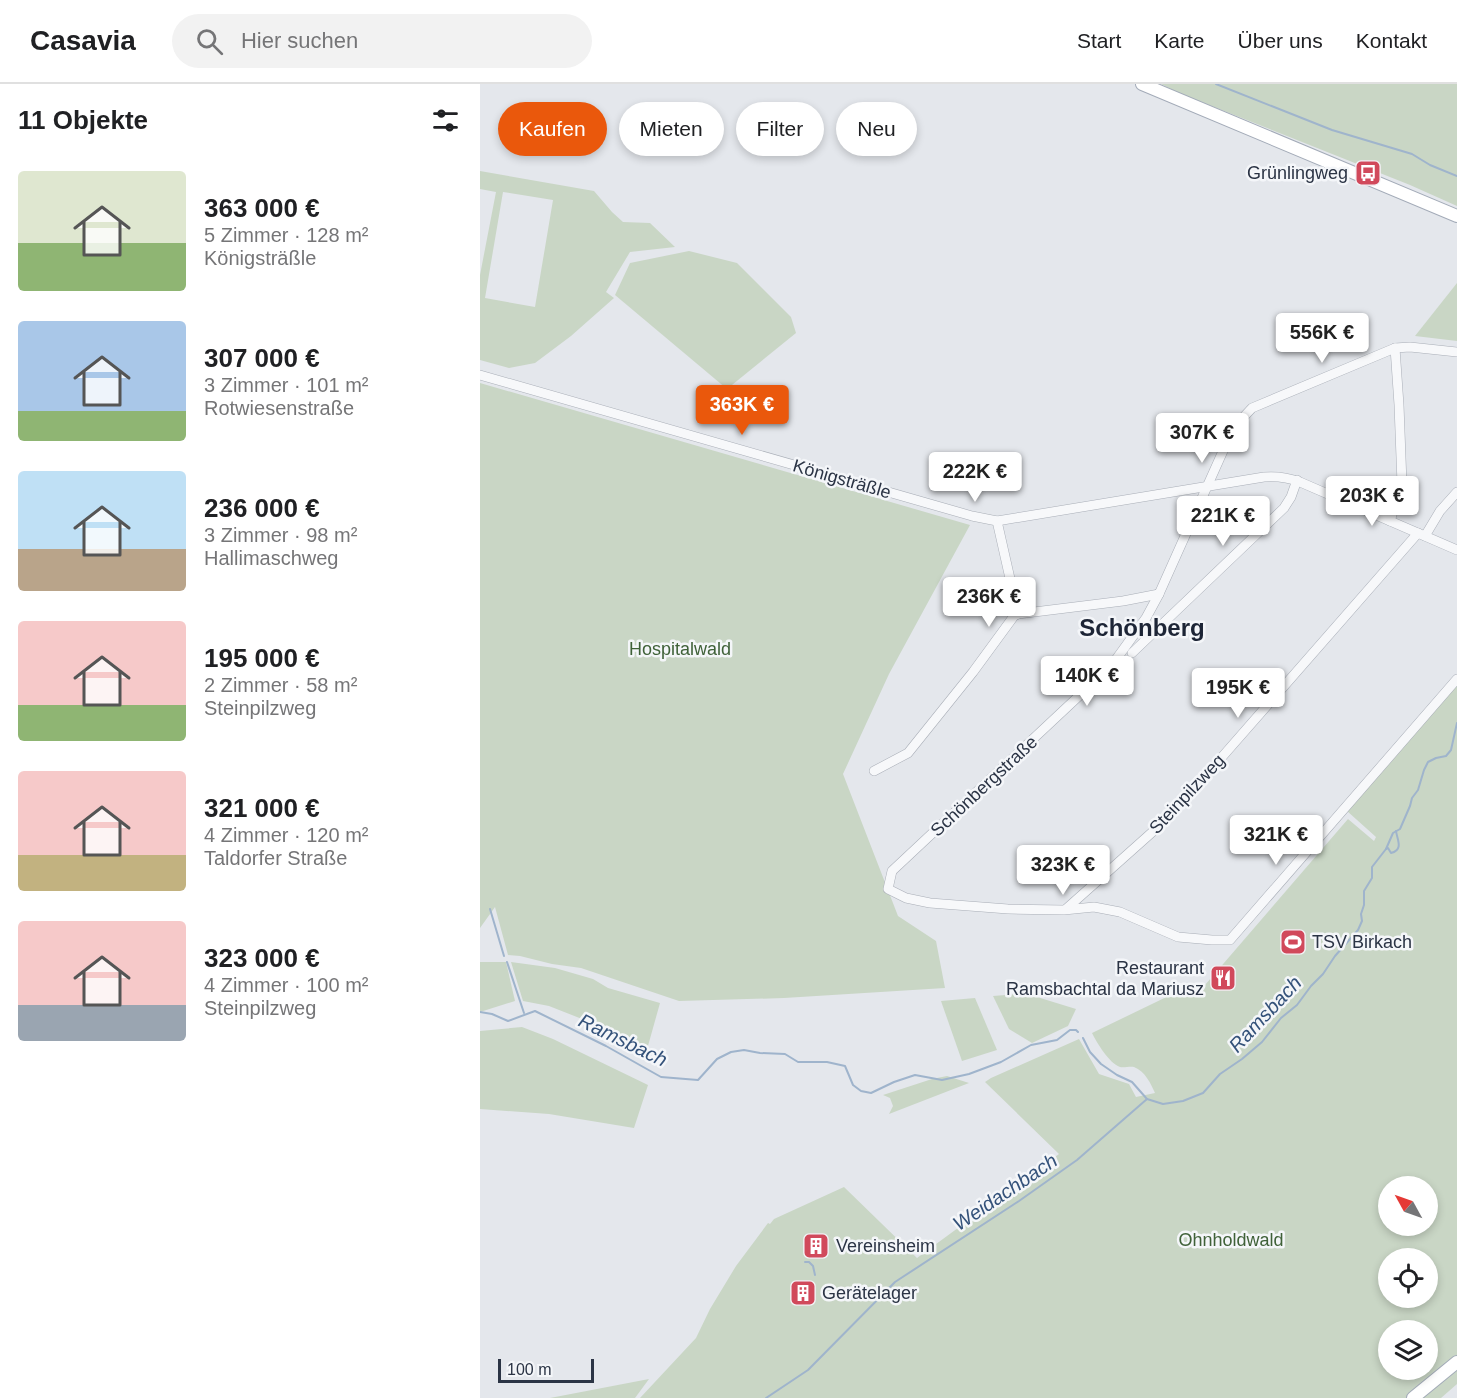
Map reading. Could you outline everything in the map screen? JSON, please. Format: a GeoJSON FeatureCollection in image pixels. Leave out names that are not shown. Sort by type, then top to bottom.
{"type":"FeatureCollection","features":[{"type":"Feature","properties":{"kind":"main road"},"geometry":{"type":"LineString","coordinates":[[1142,84],[1457,216]]}},
{"type":"Feature","properties":{"kind":"main road"},"geometry":{"type":"LineString","coordinates":[[1417,1396],[1457,1362]]}},
{"type":"Feature","properties":{"kind":"street"},"geometry":{"type":"LineString","coordinates":[[1390,520],[1402,484],[1395,348],[1410,347],[1457,352]]}},
{"type":"Feature","properties":{"kind":"street","name":"Schönbergstraße"},"geometry":{"type":"LineString","coordinates":[[1065,909],[997,908],[930,903],[906,898],[888,889],[892,871],[1112,665],[1146,618],[1223,451],[1238,423],[1252,408],[1395,348]]}},
{"type":"Feature","properties":{"kind":"street","name":"Königsträßle"},"geometry":{"type":"LineString","coordinates":[[480,375],[956,512],[997,521]]}},
{"type":"Feature","properties":{"kind":"street"},"geometry":{"type":"LineString","coordinates":[[1018,614],[997,521],[1264,477],[1288,477],[1297,480],[1457,550]]}},
{"type":"Feature","properties":{"kind":"street"},"geometry":{"type":"LineString","coordinates":[[1132,653],[1284,508],[1292,496],[1297,480]]}},
{"type":"Feature","properties":{"kind":"street","name":"Steinpilzweg"},"geometry":{"type":"LineString","coordinates":[[1065,909],[1158,827],[1422,534],[1457,492]]}},
{"type":"Feature","properties":{"kind":"street"},"geometry":{"type":"LineString","coordinates":[[874,771],[908,753],[973,672],[1014,616],[1123,602],[1159,594]]}},
{"type":"Feature","properties":{"kind":"street"},"geometry":{"type":"LineString","coordinates":[[1065,909],[1094,907],[1120,912],[1178,937],[1230,940],[1457,679]]}},
{"type":"Feature","properties":{"kind":"green space"},"geometry":{"type":"Polygon","coordinates":[[[1161,84],[1457,84],[1457,206],[1410,185],[1161,84]]]}},
{"type":"Feature","properties":{"kind":"green space"},"geometry":{"type":"Polygon","coordinates":[[[480,171],[594,191],[623,222],[650,223],[675,247],[630,252],[606,292],[614,298],[571,336],[535,363],[509,368],[480,360],[480,275],[496,192],[480,189],[480,171]],[[503,192],[485,298],[535,307],[553,200],[503,192]]]}},
{"type":"Feature","properties":{"kind":"green space"},"geometry":{"type":"Polygon","coordinates":[[[689,251],[737,263],[791,317],[796,333],[727,389],[615,295],[630,263],[689,251]]]}},
{"type":"Feature","properties":{"kind":"green space"},"geometry":{"type":"Polygon","coordinates":[[[1457,283],[1457,341],[1415,336],[1457,283]]]}},
{"type":"Feature","properties":{"kind":"green space","name":"Hospitalwald"},"geometry":{"type":"Polygon","coordinates":[[[480,383],[970,525],[889,674],[843,774],[898,916],[936,941],[945,988],[784,998],[679,1001],[581,968],[508,955],[495,907],[480,928],[480,383]]]}},
{"type":"Feature","properties":{"kind":"green space","name":"Ohnholdwald"},"geometry":{"type":"Polygon","coordinates":[[[1457,684],[1457,1384],[1441,1398],[640,1398],[696,1338],[710,1309],[736,1266],[768,1223],[770,1224],[774,1219],[844,1187],[917,1258],[1059,1154],[985,1082],[991,1078],[1079,1039],[1099,1074],[1129,1084],[1136,1097],[1155,1093],[1141,1071],[1116,1065],[1100,1047],[1092,1033],[1183,989],[1190,996],[1196,991],[1204,990],[1205,985],[1348,819],[1374,841],[1376,837],[1347,811],[1457,684]]]}},
{"type":"Feature","properties":{"kind":"green space"},"geometry":{"type":"Polygon","coordinates":[[[480,962],[506,962],[515,1001],[480,1012],[480,962]]]}},
{"type":"Feature","properties":{"kind":"green space"},"geometry":{"type":"Polygon","coordinates":[[[511,962],[555,968],[593,979],[608,988],[660,1003],[646,1053],[628,1046],[582,1019],[549,1006],[523,1001],[511,962]]]}},
{"type":"Feature","properties":{"kind":"green space"},"geometry":{"type":"Polygon","coordinates":[[[1019,994],[1076,1009],[1068,1026],[1032,1043],[1009,1029],[993,996],[1019,994]]]}},
{"type":"Feature","properties":{"kind":"green space"},"geometry":{"type":"Polygon","coordinates":[[[975,998],[997,1050],[962,1061],[941,1001],[975,998]]]}},
{"type":"Feature","properties":{"kind":"green space"},"geometry":{"type":"Polygon","coordinates":[[[522,1027],[553,1039],[648,1085],[634,1128],[549,1114],[480,1109],[480,1031],[522,1027]]]}},
{"type":"Feature","properties":{"kind":"green space"},"geometry":{"type":"Polygon","coordinates":[[[947,1076],[969,1083],[889,1114],[893,1106],[890,1098],[883,1095],[947,1076]]]}},
{"type":"Feature","properties":{"kind":"green space"},"geometry":{"type":"Polygon","coordinates":[[[649,1379],[635,1398],[550,1398],[649,1379]]]}},
{"type":"Feature","properties":{"kind":"waterway"},"geometry":{"type":"LineString","coordinates":[[1216,84],[1332,130],[1412,154],[1430,165],[1457,176]]}},
{"type":"Feature","properties":{"kind":"waterway","name":"Ramsbach"},"geometry":{"type":"LineString","coordinates":[[1083,1038],[1090,1052],[1101,1064],[1132,1082],[1147,1099],[1163,1104],[1183,1101],[1203,1093],[1220,1074],[1262,1042],[1281,1018],[1297,1005],[1358,930],[1362,921],[1364,891],[1372,878],[1372,867],[1386,849],[1393,833],[1400,829],[1428,762],[1446,756],[1451,750],[1457,723]]}},
{"type":"Feature","properties":{"kind":"waterway","name":"Ramsbach"},"geometry":{"type":"LineString","coordinates":[[1386,849],[1388,848],[1391,853],[1399,847],[1396,831]]}},
{"type":"Feature","properties":{"kind":"waterway"},"geometry":{"type":"LineString","coordinates":[[490,909],[504,956]]}},
{"type":"Feature","properties":{"kind":"waterway"},"geometry":{"type":"LineString","coordinates":[[507,962],[524,1013]]}},
{"type":"Feature","properties":{"kind":"waterway","name":"Ramsbach"},"geometry":{"type":"LineString","coordinates":[[480,1012],[508,1021],[535,1011],[606,1046],[661,1077],[698,1080],[717,1059],[731,1052],[744,1050],[785,1054],[798,1062],[827,1062],[845,1066],[853,1085],[861,1091],[871,1093],[915,1075],[942,1080],[969,1074],[1001,1062],[1031,1045],[1057,1040],[1070,1030],[1078,1032]]}},
{"type":"Feature","properties":{"kind":"waterway","name":"Weidachbach"},"geometry":{"type":"LineString","coordinates":[[766,1398],[808,1370],[895,1282],[1077,1160],[1147,1099]]}},
{"type":"Feature","properties":{"kind":"waterway"},"geometry":{"type":"LineString","coordinates":[[805,1262],[813,1266],[815,1275]]}},
{"type":"Feature","properties":{"kind":"place","name":"Grünlingweg"},"geometry":{"type":"Point","coordinates":[1368,173]}},
{"type":"Feature","properties":{"kind":"place","name":"TSV Birkach"},"geometry":{"type":"Point","coordinates":[1293,942]}},
{"type":"Feature","properties":{"kind":"place","name":"Restaurant Ramsbachtal da Mariusz"},"geometry":{"type":"Point","coordinates":[1223,978]}},
{"type":"Feature","properties":{"kind":"place","name":"Vereinsheim"},"geometry":{"type":"Point","coordinates":[816,1246]}},
{"type":"Feature","properties":{"kind":"place","name":"Gerätelager"},"geometry":{"type":"Point","coordinates":[803,1293]}},
{"type":"Feature","properties":{"kind":"district","name":"Schönberg"},"geometry":{"type":"Point","coordinates":[1142,628]}}]}
